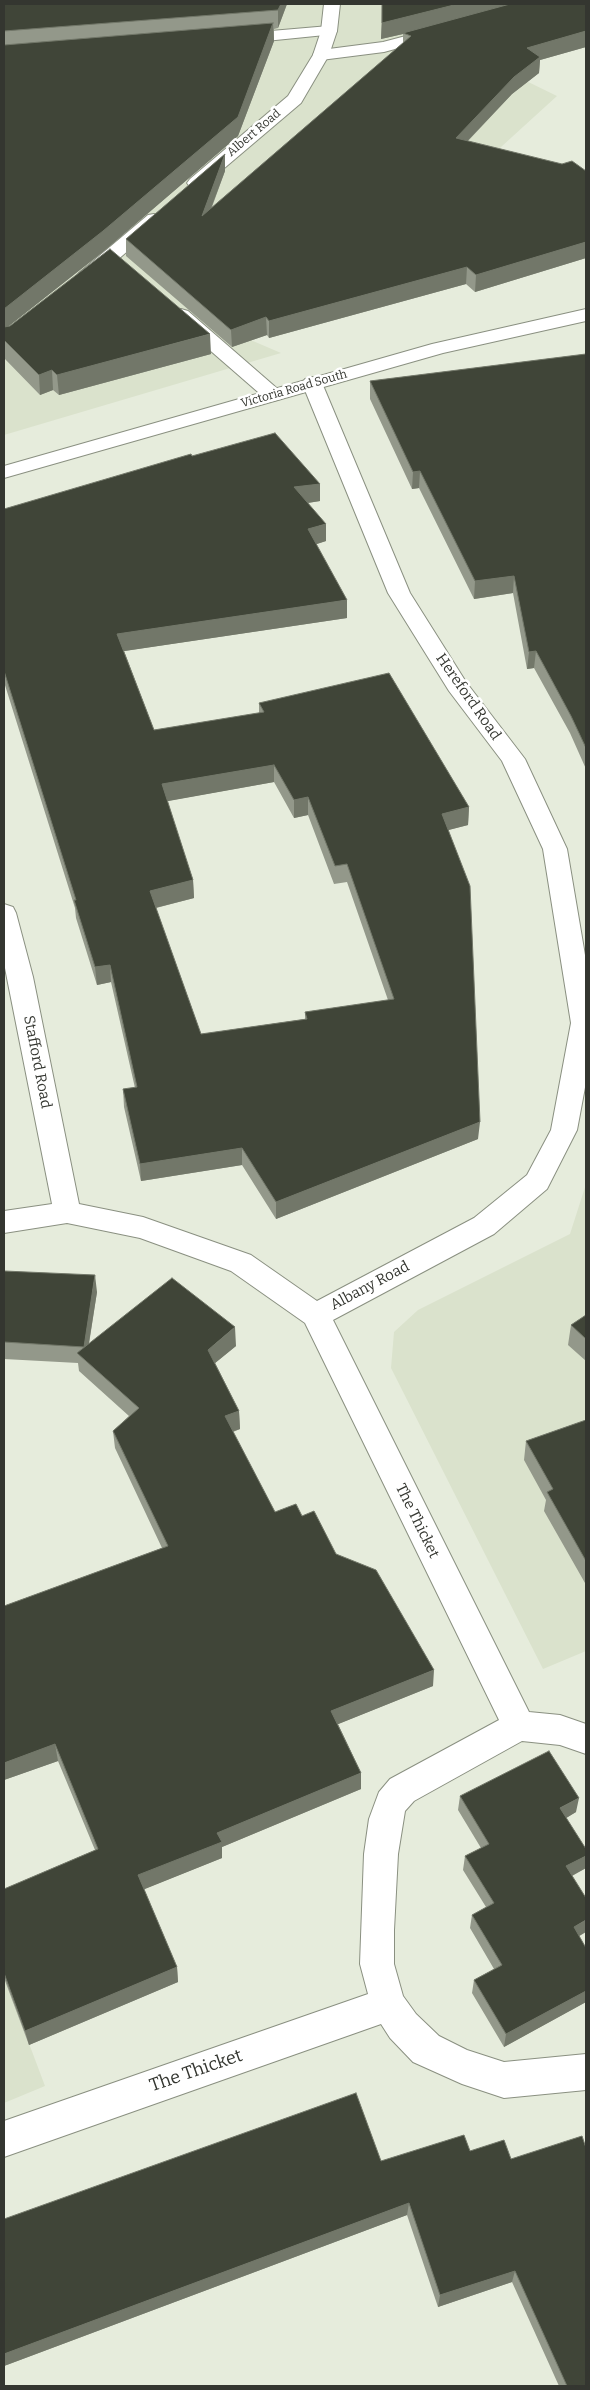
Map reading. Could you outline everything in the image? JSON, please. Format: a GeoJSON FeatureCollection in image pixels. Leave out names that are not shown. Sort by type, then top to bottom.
{"type":"FeatureCollection","features":[{"type":"Feature","properties":{"kind":"street","name":"Albert Road"},"geometry":{"type":"LineString","coordinates":[[180,197],[295,99],[321,55],[329,31],[332,4]]}},
{"type":"Feature","properties":{"kind":"street"},"geometry":{"type":"LineString","coordinates":[[321,55],[384,47],[458,27]]}},
{"type":"Feature","properties":{"kind":"street"},"geometry":{"type":"LineString","coordinates":[[221,40],[329,31]]}},
{"type":"Feature","properties":{"kind":"street"},"geometry":{"type":"LineString","coordinates":[[74,286],[165,210]]}},
{"type":"Feature","properties":{"kind":"street"},"geometry":{"type":"LineString","coordinates":[[112,256],[127,269]]}},
{"type":"Feature","properties":{"kind":"street"},"geometry":{"type":"LineString","coordinates":[[164,300],[273,395]]}},
{"type":"Feature","properties":{"kind":"street","name":"Victoria Road South"},"geometry":{"type":"LineString","coordinates":[[4,472],[440,348],[586,315]]}},
{"type":"Feature","properties":{"kind":"street","name":"Hereford Road"},"geometry":{"type":"LineString","coordinates":[[312,383],[399,593],[457,686],[513,759],[556,848],[585,1022]]}},
{"type":"Feature","properties":{"kind":"street","name":"Stafford Road"},"geometry":{"type":"LineString","coordinates":[[4,913],[20,977],[68,1212]]}},
{"type":"Feature","properties":{"kind":"street","name":"Albany Road"},"geometry":{"type":"LineString","coordinates":[[4,1222],[68,1212],[142,1228],[242,1264],[316,1315],[484,1226],[537,1182],[564,1130],[585,1022]]}},
{"type":"Feature","properties":{"kind":"street","name":"The Thicket"},"geometry":{"type":"LineString","coordinates":[[316,1315],[519,1726]]}},
{"type":"Feature","properties":{"kind":"street"},"geometry":{"type":"LineString","coordinates":[[586,1738],[560,1730],[519,1726],[402,1790],[391,1803],[386,1819],[381,1854],[377,1930],[377,1964],[388,2004],[403,2026],[426,2049],[462,2066],[504,2080],[586,2072]]}},
{"type":"Feature","properties":{"kind":"street","name":"The Thicket"},"geometry":{"type":"LineString","coordinates":[[4,2139],[388,2004]]}},
{"type":"Feature","properties":{"kind":"shaded area"},"geometry":{"type":"Polygon","coordinates":[[[175,4],[576,4],[442,40],[557,96],[456,188],[239,335],[281,353],[4,435],[4,138],[175,4]]]}},
{"type":"Feature","properties":{"kind":"shaded area"},"geometry":{"type":"Polygon","coordinates":[[[586,1184],[586,1651],[543,1669],[391,1368],[394,1332],[418,1310],[570,1234],[586,1184]]]}},
{"type":"Feature","properties":{"kind":"shaded area"},"geometry":{"type":"Polygon","coordinates":[[[4,1977],[45,2086],[4,2103],[4,1977]]]}},
{"type":"Feature","properties":{"kind":"building"},"geometry":{"type":"Polygon","coordinates":[[[4,4],[281,4],[278,10],[4,31],[4,4]]]}},
{"type":"Feature","properties":{"kind":"building"},"geometry":{"type":"Polygon","coordinates":[[[382,4],[458,4],[382,23],[382,4]]]}},
{"type":"Feature","properties":{"kind":"building"},"geometry":{"type":"Polygon","coordinates":[[[510,4],[586,4],[586,31],[527,48],[540,57],[514,77],[456,138],[562,164],[572,161],[586,171],[586,242],[476,275],[467,267],[269,321],[266,317],[231,330],[126,239],[225,154],[202,216],[411,36],[403,33],[510,4]]]}},
{"type":"Feature","properties":{"kind":"building"},"geometry":{"type":"Polygon","coordinates":[[[273,23],[238,117],[103,231],[4,309],[4,45],[273,23]]]}},
{"type":"Feature","properties":{"kind":"building"},"geometry":{"type":"Polygon","coordinates":[[[110,249],[210,334],[57,375],[52,370],[39,375],[4,340],[4,327],[10,326],[110,249]]]}},
{"type":"Feature","properties":{"kind":"building"},"geometry":{"type":"Polygon","coordinates":[[[586,354],[586,748],[536,651],[529,652],[514,576],[475,581],[420,471],[413,472],[370,381],[586,354]]]}},
{"type":"Feature","properties":{"kind":"building"},"geometry":{"type":"Polygon","coordinates":[[[275,433],[320,484],[294,487],[326,524],[308,529],[347,600],[117,634],[154,730],[264,712],[259,703],[389,673],[469,807],[442,814],[470,886],[480,1122],[276,1202],[242,1148],[140,1164],[123,1089],[137,1087],[110,965],[95,967],[74,900],[76,900],[4,671],[4,509],[191,454],[192,456],[275,433]],[[274,765],[162,784],[193,880],[150,891],[201,1034],[307,1019],[305,1012],[394,999],[347,864],[335,866],[308,797],[294,800],[274,765]]]}},
{"type":"Feature","properties":{"kind":"building"},"geometry":{"type":"Polygon","coordinates":[[[4,1271],[95,1275],[84,1347],[4,1342],[4,1271]]]}},
{"type":"Feature","properties":{"kind":"building"},"geometry":{"type":"Polygon","coordinates":[[[172,1278],[235,1327],[208,1350],[239,1411],[225,1416],[275,1512],[296,1504],[302,1516],[314,1511],[336,1554],[376,1570],[434,1670],[331,1711],[361,1773],[217,1833],[222,1842],[138,1875],[177,1967],[25,2031],[4,1973],[4,1889],[98,1849],[55,1744],[4,1763],[4,1606],[168,1546],[113,1431],[139,1408],[77,1353],[172,1278]]]}},
{"type":"Feature","properties":{"kind":"building"},"geometry":{"type":"Polygon","coordinates":[[[586,1315],[586,1339],[571,1325],[586,1315]]]}},
{"type":"Feature","properties":{"kind":"building"},"geometry":{"type":"Polygon","coordinates":[[[586,1420],[586,1561],[547,1492],[553,1489],[526,1441],[586,1420]]]}},
{"type":"Feature","properties":{"kind":"building"},"geometry":{"type":"Polygon","coordinates":[[[549,1751],[579,1798],[560,1808],[586,1849],[586,1856],[566,1866],[586,1898],[586,1920],[574,1927],[586,1948],[586,1991],[506,2034],[474,1980],[502,1965],[472,1915],[494,1903],[465,1856],[489,1844],[460,1796],[549,1751]]]}},
{"type":"Feature","properties":{"kind":"building"},"geometry":{"type":"Polygon","coordinates":[[[356,2093],[381,2161],[464,2135],[470,2151],[504,2140],[511,2159],[582,2136],[586,2148],[586,2386],[567,2386],[515,2271],[440,2295],[409,2203],[4,2354],[4,2219],[356,2093]]]}}]}
